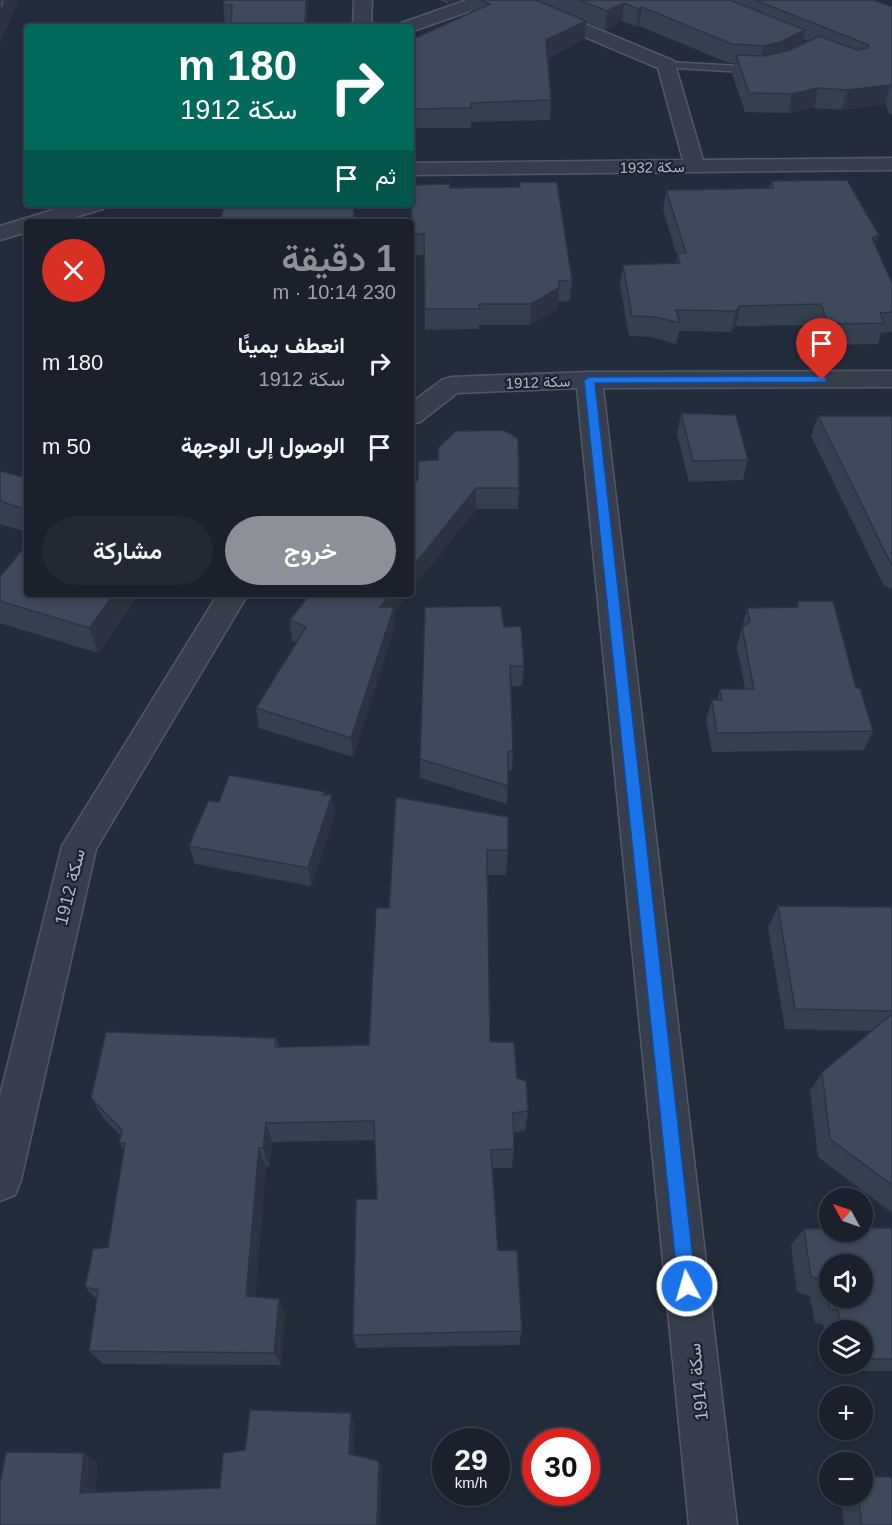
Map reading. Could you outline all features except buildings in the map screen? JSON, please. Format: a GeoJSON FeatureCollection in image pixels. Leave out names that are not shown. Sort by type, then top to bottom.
{"type":"FeatureCollection","features":[{"type":"Feature","properties":{"kind":"street"},"geometry":{"type":"LineString","coordinates":[[362,24],[363,0]]}},
{"type":"Feature","properties":{"kind":"street"},"geometry":{"type":"LineString","coordinates":[[414,25],[484,0]]}},
{"type":"Feature","properties":{"kind":"street"},"geometry":{"type":"LineString","coordinates":[[513,0],[667,65],[695,167]]}},
{"type":"Feature","properties":{"kind":"street","name":"سكة 1932"},"geometry":{"type":"LineString","coordinates":[[414,169],[892,164]]}},
{"type":"Feature","properties":{"kind":"street"},"geometry":{"type":"LineString","coordinates":[[45,219],[85,207]]}},
{"type":"Feature","properties":{"kind":"street"},"geometry":{"type":"LineString","coordinates":[[0,233],[24,226]]}},
{"type":"Feature","properties":{"kind":"street","name":"سكة 1912"},"geometry":{"type":"LineString","coordinates":[[414,414],[451,385],[589,380],[892,380]]}},
{"type":"Feature","properties":{"kind":"street","name":"سكة 1914"},"geometry":{"type":"LineString","coordinates":[[589,380],[713,1525]]}},
{"type":"Feature","properties":{"kind":"street","name":"سكة 1912"},"geometry":{"type":"LineString","coordinates":[[0,1180],[79,846],[231,597]]}},
{"type":"Feature","properties":{"kind":"lane"},"geometry":{"type":"LineString","coordinates":[[667,65],[767,70]]}},
{"type":"Feature","properties":{"kind":"route"},"geometry":{"type":"LineString","coordinates":[[687,1286],[589,380],[822,380]]}}]}
